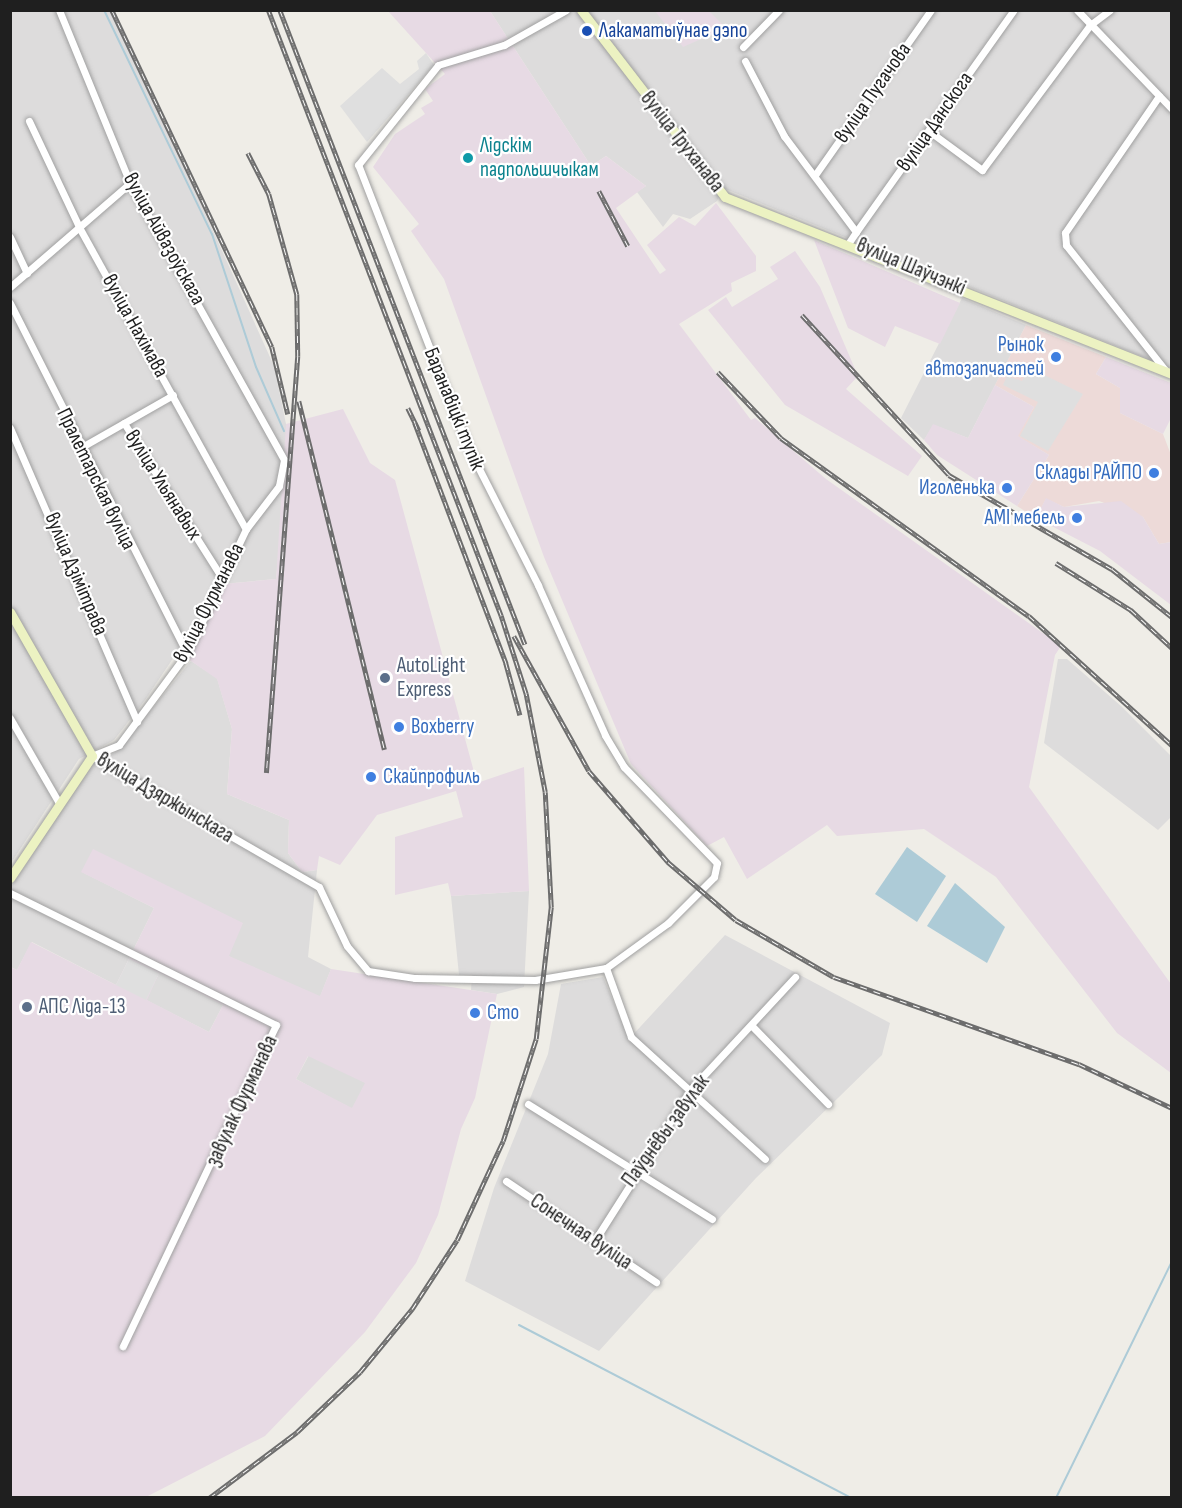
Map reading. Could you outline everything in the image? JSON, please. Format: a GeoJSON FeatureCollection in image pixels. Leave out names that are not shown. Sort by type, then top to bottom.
{"type":"FeatureCollection","features":[{"type":"Feature","properties":{"kind":"main road","name":"вуліца Труханава"},"geometry":{"type":"LineString","coordinates":[[581,10],[725,197],[848,244]]}},
{"type":"Feature","properties":{"kind":"main road","name":"вуліца Шаўчэнкі"},"geometry":{"type":"LineString","coordinates":[[848,244],[1169,373]]}},
{"type":"Feature","properties":{"kind":"main road","name":"вуліца Дзяржынскага"},"geometry":{"type":"LineString","coordinates":[[10,612],[92,756]]}},
{"type":"Feature","properties":{"kind":"main road"},"geometry":{"type":"LineString","coordinates":[[10,878],[92,756]]}},
{"type":"Feature","properties":{"kind":"street","name":"вуліца Айвазоўскага"},"geometry":{"type":"LineString","coordinates":[[59,10],[130,183],[284,460]]}},
{"type":"Feature","properties":{"kind":"street","name":"Баранавіцкі тупік"},"geometry":{"type":"LineString","coordinates":[[566,10],[513,41],[438,65],[358,165],[469,449],[538,585],[605,735],[624,767],[717,863],[702,893],[606,968]]}},
{"type":"Feature","properties":{"kind":"street"},"geometry":{"type":"LineString","coordinates":[[743,47],[779,10]]}},
{"type":"Feature","properties":{"kind":"street","name":"вуліца Пугачова"},"geometry":{"type":"LineString","coordinates":[[815,175],[932,10]]}},
{"type":"Feature","properties":{"kind":"street","name":"вуліца Данскога"},"geometry":{"type":"LineString","coordinates":[[856,232],[1014,10]]}},
{"type":"Feature","properties":{"kind":"street"},"geometry":{"type":"LineString","coordinates":[[1077,10],[1172,109]]}},
{"type":"Feature","properties":{"kind":"street"},"geometry":{"type":"LineString","coordinates":[[929,131],[982,170],[1090,25],[1110,10]]}},
{"type":"Feature","properties":{"kind":"street","name":"вуліца Шаўчэнкі"},"geometry":{"type":"LineString","coordinates":[[746,61],[784,136],[856,232],[848,244]]}},
{"type":"Feature","properties":{"kind":"street"},"geometry":{"type":"LineString","coordinates":[[1159,96],[1065,233],[1066,245],[1169,373]]}},
{"type":"Feature","properties":{"kind":"street","name":"вуліца Нахімава"},"geometry":{"type":"LineString","coordinates":[[29,121],[80,227],[246,529]]}},
{"type":"Feature","properties":{"kind":"street"},"geometry":{"type":"LineString","coordinates":[[10,287],[130,183]]}},
{"type":"Feature","properties":{"kind":"street"},"geometry":{"type":"LineString","coordinates":[[10,237],[27,273]]}},
{"type":"Feature","properties":{"kind":"street","name":"Пралетарская вуліца"},"geometry":{"type":"LineString","coordinates":[[10,303],[80,448],[187,653]]}},
{"type":"Feature","properties":{"kind":"street"},"geometry":{"type":"LineString","coordinates":[[80,448],[173,394]]}},
{"type":"Feature","properties":{"kind":"street","name":"вуліца Ульянавых"},"geometry":{"type":"LineString","coordinates":[[124,423],[222,578]]}},
{"type":"Feature","properties":{"kind":"street","name":"вуліца Дзімітрава"},"geometry":{"type":"LineString","coordinates":[[10,428],[137,722]]}},
{"type":"Feature","properties":{"kind":"street","name":"вуліца Фурманава"},"geometry":{"type":"LineString","coordinates":[[92,756],[119,745],[187,653],[246,529],[279,486],[284,460]]}},
{"type":"Feature","properties":{"kind":"street"},"geometry":{"type":"LineString","coordinates":[[10,718],[59,803]]}},
{"type":"Feature","properties":{"kind":"street","name":"вуліца Дзяржынскага"},"geometry":{"type":"LineString","coordinates":[[92,756],[319,887],[347,946],[368,971],[415,978],[535,980],[606,968]]}},
{"type":"Feature","properties":{"kind":"street","name":"завулак Фурманава"},"geometry":{"type":"LineString","coordinates":[[10,893],[276,1025],[123,1346]]}},
{"type":"Feature","properties":{"kind":"street"},"geometry":{"type":"LineString","coordinates":[[606,968],[632,1037],[765,1159]]}},
{"type":"Feature","properties":{"kind":"street","name":"Паўднёвы завулак"},"geometry":{"type":"LineString","coordinates":[[595,1239],[634,1172],[691,1089],[752,1026],[795,977]]}},
{"type":"Feature","properties":{"kind":"street"},"geometry":{"type":"LineString","coordinates":[[752,1026],[828,1104]]}},
{"type":"Feature","properties":{"kind":"street"},"geometry":{"type":"LineString","coordinates":[[528,1104],[712,1219]]}},
{"type":"Feature","properties":{"kind":"street","name":"Сонечная вуліца"},"geometry":{"type":"LineString","coordinates":[[506,1182],[595,1239],[656,1282]]}},
{"type":"Feature","properties":{"kind":"shaded area"},"geometry":{"type":"Polygon","coordinates":[[[11,11],[114,11],[274,366],[286,424],[287,473],[276,579],[223,584],[145,700],[114,740],[79,759],[11,863],[11,11]]]}},
{"type":"Feature","properties":{"kind":"shaded area"},"geometry":{"type":"Polygon","coordinates":[[[388,11],[490,11],[591,166],[606,156],[646,186],[616,208],[660,274],[666,270],[647,245],[679,217],[695,226],[716,203],[756,256],[756,271],[731,283],[732,291],[679,324],[751,420],[755,418],[826,479],[1061,646],[1055,655],[1029,787],[1171,984],[1171,1073],[1117,1033],[996,877],[924,829],[837,836],[827,825],[747,879],[724,837],[707,846],[631,764],[544,557],[444,279],[411,231],[419,224],[373,167],[395,134],[425,114],[421,108],[433,101],[425,89],[445,74],[388,11]]]}},
{"type":"Feature","properties":{"kind":"shaded area"},"geometry":{"type":"Polygon","coordinates":[[[490,11],[1171,11],[1171,368],[723,188],[717,201],[690,219],[673,214],[663,227],[637,192],[646,186],[606,156],[591,166],[490,11]]]}},
{"type":"Feature","properties":{"kind":"shaded area"},"geometry":{"type":"Polygon","coordinates":[[[655,11],[709,11],[726,28],[683,47],[655,11]]]}},
{"type":"Feature","properties":{"kind":"shaded area"},"geometry":{"type":"Polygon","coordinates":[[[426,53],[434,65],[367,142],[340,106],[382,68],[400,84],[419,69],[417,61],[426,53]]]}},
{"type":"Feature","properties":{"kind":"shaded area"},"geometry":{"type":"Polygon","coordinates":[[[814,240],[960,303],[940,344],[895,326],[885,347],[848,328],[814,240]]]}},
{"type":"Feature","properties":{"kind":"shaded area"},"geometry":{"type":"Polygon","coordinates":[[[795,251],[820,287],[858,376],[846,389],[922,456],[908,476],[785,405],[708,310],[726,297],[732,307],[778,279],[770,267],[795,251]]]}},
{"type":"Feature","properties":{"kind":"shaded area"},"geometry":{"type":"Polygon","coordinates":[[[962,298],[1026,325],[968,438],[934,425],[924,440],[901,418],[962,298]]]}},
{"type":"Feature","properties":{"kind":"shaded area"},"geometry":{"type":"Polygon","coordinates":[[[1026,325],[1106,357],[1096,374],[1120,388],[1120,413],[1163,434],[1171,455],[1171,542],[1159,544],[1143,517],[1099,501],[1064,507],[1046,499],[1036,518],[1017,506],[1049,455],[1017,436],[1034,407],[995,385],[1026,325]]]}},
{"type":"Feature","properties":{"kind":"shaded area"},"geometry":{"type":"Polygon","coordinates":[[[1106,357],[1171,383],[1171,418],[1163,434],[1120,413],[1120,388],[1096,374],[1106,357]]]}},
{"type":"Feature","properties":{"kind":"shaded area"},"geometry":{"type":"Polygon","coordinates":[[[1030,368],[1083,394],[1048,451],[1020,436],[1038,402],[1003,385],[1007,376],[1022,381],[1030,368]]]}},
{"type":"Feature","properties":{"kind":"shaded area"},"geometry":{"type":"Polygon","coordinates":[[[995,385],[1034,407],[1018,436],[1049,455],[1017,506],[937,455],[924,440],[933,424],[968,438],[995,385]]]}},
{"type":"Feature","properties":{"kind":"shaded area"},"geometry":{"type":"Polygon","coordinates":[[[343,409],[370,463],[395,480],[477,783],[524,767],[529,891],[451,896],[448,883],[395,895],[395,837],[463,817],[456,791],[377,815],[340,865],[319,856],[317,870],[302,872],[288,853],[289,820],[227,794],[232,729],[217,679],[178,652],[223,584],[276,579],[286,424],[343,409]]]}},
{"type":"Feature","properties":{"kind":"shaded area"},"geometry":{"type":"Polygon","coordinates":[[[1046,498],[1064,507],[1121,501],[1143,517],[1159,544],[1171,542],[1171,605],[1100,551],[1036,518],[1046,498]]]}},
{"type":"Feature","properties":{"kind":"shaded area"},"geometry":{"type":"Polygon","coordinates":[[[1058,659],[1067,659],[1121,706],[1171,756],[1171,817],[1158,830],[1044,743],[1058,659]]]}},
{"type":"Feature","properties":{"kind":"shaded area"},"geometry":{"type":"Polygon","coordinates":[[[191,661],[217,678],[232,729],[227,794],[289,820],[288,853],[302,872],[317,870],[308,957],[331,969],[320,997],[228,956],[242,923],[82,872],[154,908],[116,985],[32,942],[17,970],[11,967],[11,887],[91,765],[117,751],[191,661]]]}},
{"type":"Feature","properties":{"kind":"shaded area"},"geometry":{"type":"Polygon","coordinates":[[[93,849],[243,923],[229,956],[320,996],[331,969],[497,994],[475,1098],[461,1129],[438,1215],[416,1263],[365,1332],[265,1436],[146,1497],[11,1497],[10,967],[17,970],[31,942],[116,985],[154,908],[81,872],[93,849]],[[159,973],[147,1000],[209,1032],[223,1005],[159,973]],[[308,1056],[296,1079],[352,1108],[365,1083],[308,1056]]]}},
{"type":"Feature","properties":{"kind":"shaded area"},"geometry":{"type":"Polygon","coordinates":[[[529,891],[524,987],[497,994],[471,990],[472,975],[459,975],[451,896],[529,891]]]}},
{"type":"Feature","properties":{"kind":"shaded area"},"geometry":{"type":"Polygon","coordinates":[[[725,935],[890,1023],[882,1055],[756,1178],[599,1351],[465,1281],[494,1188],[548,1054],[561,984],[603,977],[629,1039],[725,935]]]}},
{"type":"Feature","properties":{"kind":"shaded area"},"geometry":{"type":"Polygon","coordinates":[[[129,959],[159,973],[146,1000],[116,985],[129,959]]]}},
{"type":"Feature","properties":{"kind":"shaded area"},"geometry":{"type":"Polygon","coordinates":[[[159,973],[223,1005],[209,1032],[146,1000],[159,973]]]}},
{"type":"Feature","properties":{"kind":"shaded area"},"geometry":{"type":"Polygon","coordinates":[[[309,1055],[366,1083],[352,1109],[296,1079],[309,1055]]]}},
{"type":"Feature","properties":{"kind":"water"},"geometry":{"type":"Polygon","coordinates":[[[907,847],[946,876],[917,922],[875,894],[907,847]]]}},
{"type":"Feature","properties":{"kind":"water"},"geometry":{"type":"Polygon","coordinates":[[[955,883],[1005,927],[987,963],[927,926],[955,883]]]}},
{"type":"Feature","properties":{"kind":"waterway"},"geometry":{"type":"LineString","coordinates":[[104,10],[212,234],[256,367],[284,431]]}},
{"type":"Feature","properties":{"kind":"waterway"},"geometry":{"type":"LineString","coordinates":[[1056,1498],[1172,1261]]}},
{"type":"Feature","properties":{"kind":"waterway"},"geometry":{"type":"LineString","coordinates":[[519,1325],[852,1498]]}},
{"type":"Feature","properties":{"kind":"railway"},"geometry":{"type":"LineString","coordinates":[[112,10],[272,347],[288,414]]}},
{"type":"Feature","properties":{"kind":"railway"},"geometry":{"type":"LineString","coordinates":[[209,1498],[297,1432],[360,1372],[412,1309],[457,1240],[503,1141],[536,1039],[551,907],[545,792],[526,694],[501,616],[268,10]]}},
{"type":"Feature","properties":{"kind":"railway"},"geometry":{"type":"LineString","coordinates":[[280,10],[525,644]]}},
{"type":"Feature","properties":{"kind":"railway"},"geometry":{"type":"LineString","coordinates":[[248,153],[269,194],[297,294],[298,356],[267,773]]}},
{"type":"Feature","properties":{"kind":"railway"},"geometry":{"type":"LineString","coordinates":[[599,191],[628,246]]}},
{"type":"Feature","properties":{"kind":"railway"},"geometry":{"type":"LineString","coordinates":[[802,315],[949,475],[1112,569],[1172,617]]}},
{"type":"Feature","properties":{"kind":"railway"},"geometry":{"type":"LineString","coordinates":[[718,372],[781,438],[1029,616],[1172,745]]}},
{"type":"Feature","properties":{"kind":"railway"},"geometry":{"type":"LineString","coordinates":[[299,401],[385,750]]}},
{"type":"Feature","properties":{"kind":"railway"},"geometry":{"type":"LineString","coordinates":[[408,408],[419,431]]}},
{"type":"Feature","properties":{"kind":"railway"},"geometry":{"type":"LineString","coordinates":[[415,423],[506,663],[520,715]]}},
{"type":"Feature","properties":{"kind":"railway"},"geometry":{"type":"LineString","coordinates":[[1056,563],[1131,610],[1172,648]]}},
{"type":"Feature","properties":{"kind":"railway"},"geometry":{"type":"LineString","coordinates":[[514,636],[589,771],[668,862],[736,920],[834,977],[1079,1064],[1172,1108]]}},
{"type":"Feature","properties":{"kind":"place","name":"Лакаматыўнае дэпо"},"geometry":{"type":"Point","coordinates":[587,31]}},
{"type":"Feature","properties":{"kind":"place","name":"Лідскім падпольшчыкам"},"geometry":{"type":"Point","coordinates":[468,158]}},
{"type":"Feature","properties":{"kind":"place","name":"Рынок автозапчастей"},"geometry":{"type":"Point","coordinates":[1056,357]}},
{"type":"Feature","properties":{"kind":"place","name":"Склады РАЙПО"},"geometry":{"type":"Point","coordinates":[1154,473]}},
{"type":"Feature","properties":{"kind":"place","name":"Иголенька"},"geometry":{"type":"Point","coordinates":[1007,488]}},
{"type":"Feature","properties":{"kind":"place","name":"AMI мебель"},"geometry":{"type":"Point","coordinates":[1077,518]}},
{"type":"Feature","properties":{"kind":"place","name":"AutoLight Express"},"geometry":{"type":"Point","coordinates":[385,678]}},
{"type":"Feature","properties":{"kind":"place","name":"Boxberry"},"geometry":{"type":"Point","coordinates":[399,727]}},
{"type":"Feature","properties":{"kind":"place","name":"Скайпрофиль"},"geometry":{"type":"Point","coordinates":[371,777]}},
{"type":"Feature","properties":{"kind":"place","name":"АПС Ліда-13"},"geometry":{"type":"Point","coordinates":[27,1007]}},
{"type":"Feature","properties":{"kind":"place","name":"Сто"},"geometry":{"type":"Point","coordinates":[475,1013]}}]}
